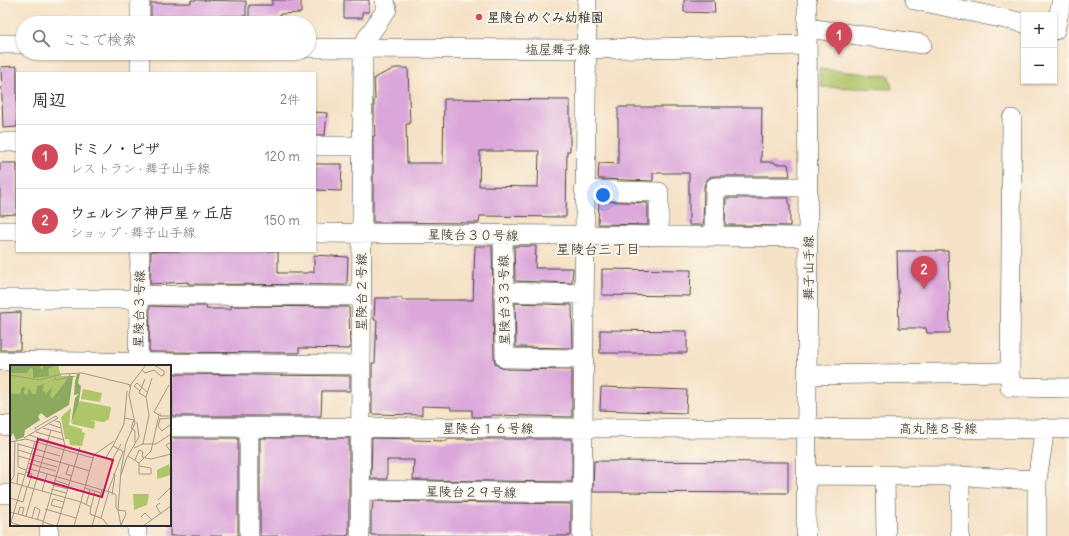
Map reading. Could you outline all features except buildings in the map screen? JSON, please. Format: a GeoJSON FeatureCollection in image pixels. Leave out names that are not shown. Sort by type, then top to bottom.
{"type":"FeatureCollection","features":[{"type":"Feature","properties":{"kind":"street"},"geometry":{"type":"LineString","coordinates":[[140,0],[140,16]]}},
{"type":"Feature","properties":{"kind":"street"},"geometry":{"type":"LineString","coordinates":[[363,48],[367,38],[387,9],[384,0]]}},
{"type":"Feature","properties":{"kind":"street"},"geometry":{"type":"LineString","coordinates":[[582,536],[586,0]]}},
{"type":"Feature","properties":{"kind":"street","name":"舞子山手線"},"geometry":{"type":"LineString","coordinates":[[806,536],[808,475],[807,0]]}},
{"type":"Feature","properties":{"kind":"street"},"geometry":{"type":"LineString","coordinates":[[916,0],[971,6],[1021,22]]}},
{"type":"Feature","properties":{"kind":"street"},"geometry":{"type":"LineString","coordinates":[[1059,30],[1062,0]]}},
{"type":"Feature","properties":{"kind":"street","name":"塩屋舞子線"},"geometry":{"type":"LineString","coordinates":[[316,48],[586,49],[807,37],[922,44]]}},
{"type":"Feature","properties":{"kind":"street"},"geometry":{"type":"LineString","coordinates":[[0,44],[16,44]]}},
{"type":"Feature","properties":{"kind":"street","name":"星陵台２号線"},"geometry":{"type":"LineString","coordinates":[[360,536],[361,146],[363,48]]}},
{"type":"Feature","properties":{"kind":"street"},"geometry":{"type":"LineString","coordinates":[[140,60],[140,72]]}},
{"type":"Feature","properties":{"kind":"street"},"geometry":{"type":"LineString","coordinates":[[1012,119],[1010,387],[1069,388]]}},
{"type":"Feature","properties":{"kind":"street"},"geometry":{"type":"LineString","coordinates":[[0,142],[16,142]]}},
{"type":"Feature","properties":{"kind":"street"},"geometry":{"type":"LineString","coordinates":[[316,146],[361,146]]}},
{"type":"Feature","properties":{"kind":"street"},"geometry":{"type":"LineString","coordinates":[[714,237],[715,187],[807,187]]}},
{"type":"Feature","properties":{"kind":"street"},"geometry":{"type":"LineString","coordinates":[[584,190],[659,192],[659,236]]}},
{"type":"Feature","properties":{"kind":"street"},"geometry":{"type":"LineString","coordinates":[[0,231],[16,231]]}},
{"type":"Feature","properties":{"kind":"street","name":"星陵台３０号線"},"geometry":{"type":"LineString","coordinates":[[316,233],[808,237]]}},
{"type":"Feature","properties":{"kind":"street","name":"星陵台３３号線"},"geometry":{"type":"LineString","coordinates":[[503,235],[505,358],[584,359]]}},
{"type":"Feature","properties":{"kind":"street","name":"星陵台３号線"},"geometry":{"type":"LineString","coordinates":[[138,364],[140,252]]}},
{"type":"Feature","properties":{"kind":"street"},"geometry":{"type":"LineString","coordinates":[[504,292],[584,294]]}},
{"type":"Feature","properties":{"kind":"street"},"geometry":{"type":"LineString","coordinates":[[0,299],[130,299],[145,295],[361,296]]}},
{"type":"Feature","properties":{"kind":"street"},"geometry":{"type":"LineString","coordinates":[[0,361],[138,364],[361,365]]}},
{"type":"Feature","properties":{"kind":"street"},"geometry":{"type":"LineString","coordinates":[[807,375],[1010,372]]}},
{"type":"Feature","properties":{"kind":"street","name":"星陵台１６号線"},"geometry":{"type":"LineString","coordinates":[[171,427],[807,428]]}},
{"type":"Feature","properties":{"kind":"street"},"geometry":{"type":"LineString","coordinates":[[249,427],[249,536]]}},
{"type":"Feature","properties":{"kind":"street","name":"高丸陸８号線"},"geometry":{"type":"LineString","coordinates":[[807,428],[1069,428]]}},
{"type":"Feature","properties":{"kind":"street"},"geometry":{"type":"LineString","coordinates":[[1037,536],[1037,480],[1045,428]]}},
{"type":"Feature","properties":{"kind":"street"},"geometry":{"type":"LineString","coordinates":[[808,475],[960,476],[1037,480]]}},
{"type":"Feature","properties":{"kind":"street"},"geometry":{"type":"LineString","coordinates":[[885,476],[886,536]]}},
{"type":"Feature","properties":{"kind":"street"},"geometry":{"type":"LineString","coordinates":[[960,476],[960,536]]}},
{"type":"Feature","properties":{"kind":"street","name":"星陵台２９号線"},"geometry":{"type":"LineString","coordinates":[[360,490],[582,493]]}},
{"type":"Feature","properties":{"kind":"green space"},"geometry":{"type":"Polygon","coordinates":[[[819,69],[889,76],[892,89],[821,87],[819,69]]]}},
{"type":"Feature","properties":{"kind":"place","name":"星陵台めぐみ幼稚園"},"geometry":{"type":"Point","coordinates":[479,17]}},
{"type":"Feature","properties":{"kind":"place","name":"ドミノ・ピザ"},"geometry":{"type":"Point","coordinates":[839,55]}},
{"type":"Feature","properties":{"kind":"place","name":"ウェルシア神戸星ヶ丘店"},"geometry":{"type":"Point","coordinates":[924,289]}},
{"type":"Feature","properties":{"kind":"district","name":"星陵台三丁目"},"geometry":{"type":"Point","coordinates":[598,249]}}]}
